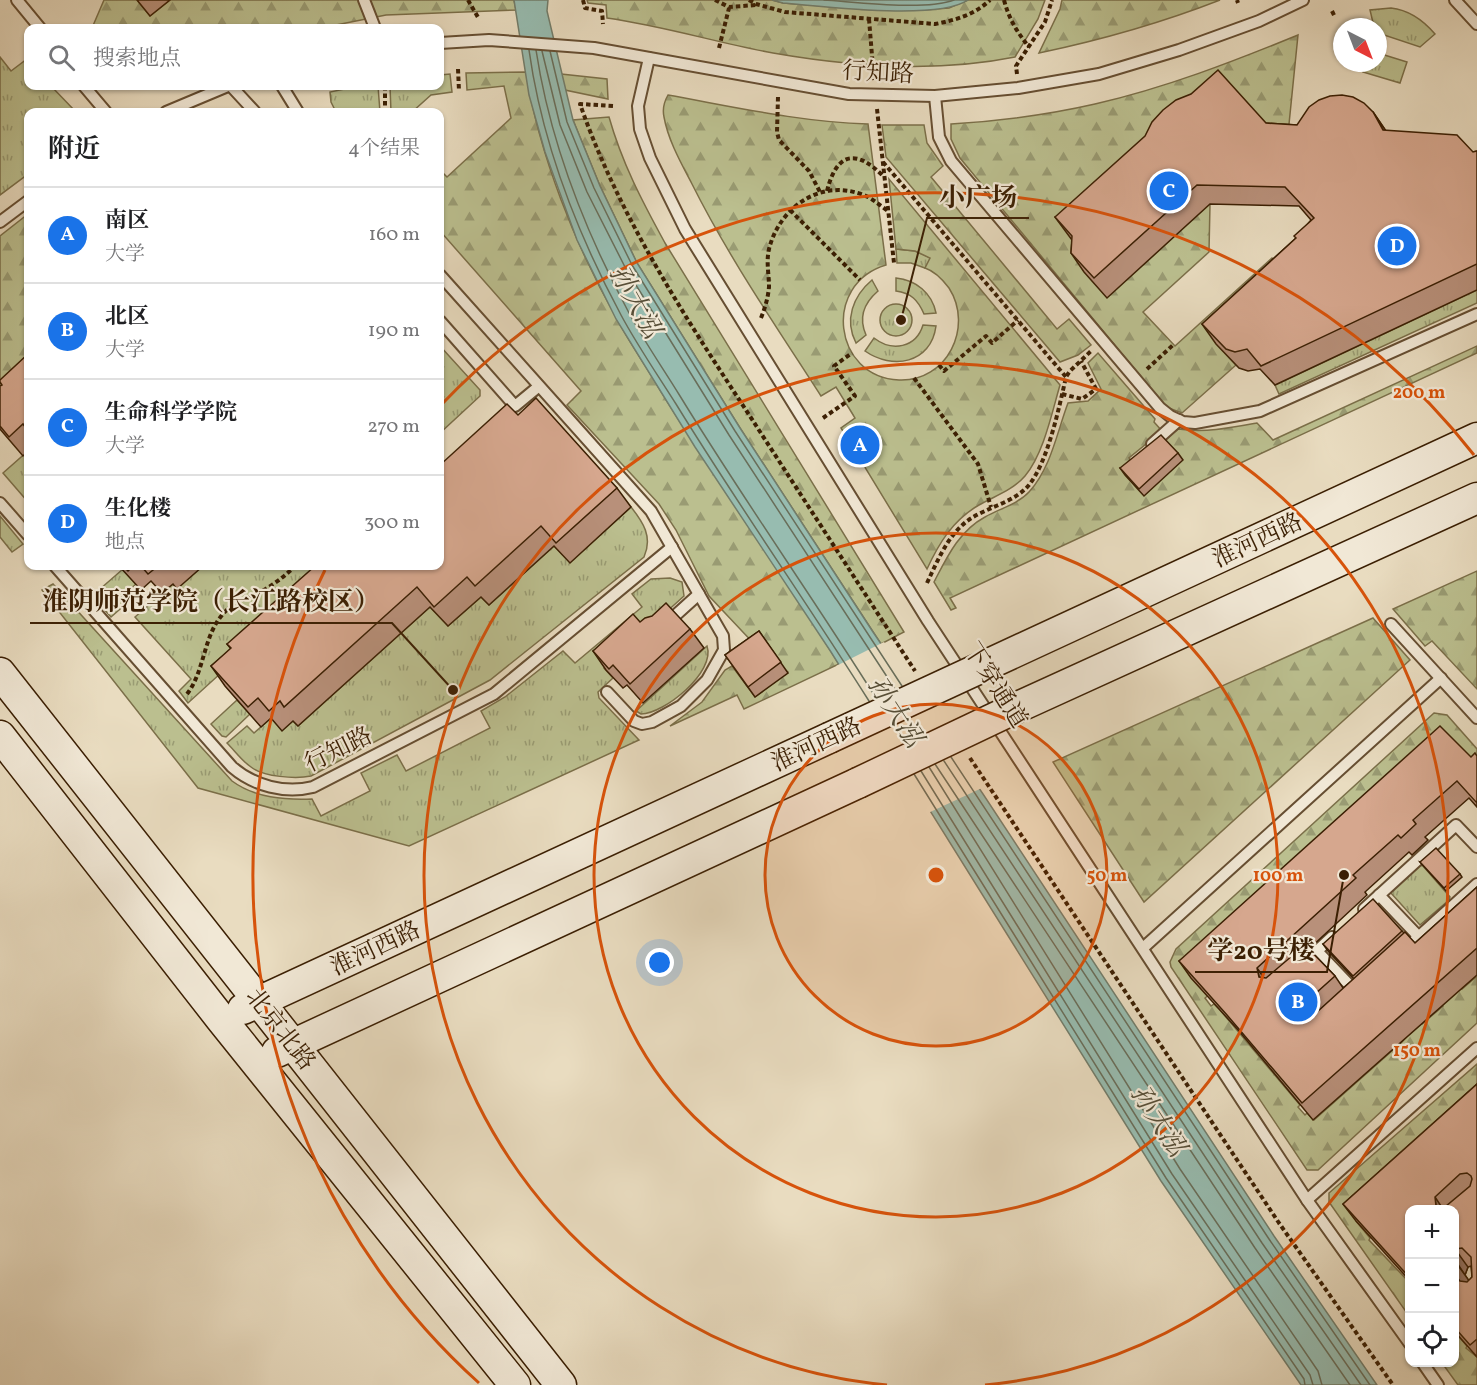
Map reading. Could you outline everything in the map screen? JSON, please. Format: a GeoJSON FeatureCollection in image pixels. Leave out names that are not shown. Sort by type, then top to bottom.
{"type":"FeatureCollection","features":[{"type":"Feature","properties":{"kind":"main road","name":"淮河西路"},"geometry":{"type":"LineString","coordinates":[[221,1019],[1477,438]]}},
{"type":"Feature","properties":{"kind":"main road"},"geometry":{"type":"LineString","coordinates":[[256,1062],[1018,707],[1477,498]]}},
{"type":"Feature","properties":{"kind":"main road","name":"北京北路"},"geometry":{"type":"LineString","coordinates":[[0,673],[561,1385]]}},
{"type":"Feature","properties":{"kind":"main road","name":"北京北路"},"geometry":{"type":"LineString","coordinates":[[0,736],[221,1019],[515,1385]]}},
{"type":"Feature","properties":{"kind":"lane"},"geometry":{"type":"LineString","coordinates":[[17,0],[37,24]]}},
{"type":"Feature","properties":{"kind":"lane"},"geometry":{"type":"LineString","coordinates":[[364,0],[373,24]]}},
{"type":"Feature","properties":{"kind":"lane","name":"行知路"},"geometry":{"type":"LineString","coordinates":[[444,43],[489,40],[594,48],[849,94],[935,96],[1018,88],[1099,74],[1179,50],[1259,21],[1303,0]]}},
{"type":"Feature","properties":{"kind":"lane"},"geometry":{"type":"LineString","coordinates":[[1455,0],[1477,24]]}},
{"type":"Feature","properties":{"kind":"lane","name":"下穿通道"},"geometry":{"type":"LineString","coordinates":[[649,58],[638,106],[640,129],[650,158],[685,229],[928,621],[1307,1200],[1405,1337]]}},
{"type":"Feature","properties":{"kind":"lane"},"geometry":{"type":"LineString","coordinates":[[87,90],[103,108]]}},
{"type":"Feature","properties":{"kind":"lane"},"geometry":{"type":"LineString","coordinates":[[176,108],[220,90]]}},
{"type":"Feature","properties":{"kind":"lane"},"geometry":{"type":"LineString","coordinates":[[234,90],[251,108]]}},
{"type":"Feature","properties":{"kind":"lane"},"geometry":{"type":"LineString","coordinates":[[284,90],[296,108]]}},
{"type":"Feature","properties":{"kind":"lane"},"geometry":{"type":"LineString","coordinates":[[935,96],[939,137],[951,161],[1160,408],[1179,420],[1195,423],[1260,411],[1477,314]]}},
{"type":"Feature","properties":{"kind":"lane"},"geometry":{"type":"LineString","coordinates":[[0,222],[24,204]]}},
{"type":"Feature","properties":{"kind":"lane"},"geometry":{"type":"LineString","coordinates":[[444,279],[538,387],[651,511],[723,636],[724,650],[707,681],[681,706],[652,722],[642,724],[634,721],[625,714],[607,692]]}},
{"type":"Feature","properties":{"kind":"lane"},"geometry":{"type":"LineString","coordinates":[[444,326],[515,406],[538,387]]}},
{"type":"Feature","properties":{"kind":"lane"},"geometry":{"type":"LineString","coordinates":[[1141,454],[1179,420]]}},
{"type":"Feature","properties":{"kind":"lane"},"geometry":{"type":"LineString","coordinates":[[0,502],[24,530]]}},
{"type":"Feature","properties":{"kind":"lane","name":"行知路"},"geometry":{"type":"LineString","coordinates":[[59,570],[244,778],[286,790],[299,790],[313,787],[494,694],[672,547]]}},
{"type":"Feature","properties":{"kind":"lane"},"geometry":{"type":"LineString","coordinates":[[660,630],[699,594]]}},
{"type":"Feature","properties":{"kind":"lane"},"geometry":{"type":"LineString","coordinates":[[1391,624],[1477,718]]}},
{"type":"Feature","properties":{"kind":"lane"},"geometry":{"type":"LineString","coordinates":[[1143,948],[1441,678]]}},
{"type":"Feature","properties":{"kind":"lane"},"geometry":{"type":"LineString","coordinates":[[1353,919],[1456,825],[1477,847]]}},
{"type":"Feature","properties":{"kind":"lane"},"geometry":{"type":"LineString","coordinates":[[1392,961],[1477,884]]}},
{"type":"Feature","properties":{"kind":"lane"},"geometry":{"type":"LineString","coordinates":[[1379,895],[1419,937]]}},
{"type":"Feature","properties":{"kind":"lane"},"geometry":{"type":"LineString","coordinates":[[1293,973],[1344,927]]}},
{"type":"Feature","properties":{"kind":"lane"},"geometry":{"type":"LineString","coordinates":[[1317,951],[1354,996],[1366,985]]}},
{"type":"Feature","properties":{"kind":"lane"},"geometry":{"type":"LineString","coordinates":[[1307,1200],[1477,1048]]}},
{"type":"Feature","properties":{"kind":"lane"},"geometry":{"type":"LineString","coordinates":[[1425,1367],[1438,1385]]}},
{"type":"Feature","properties":{"kind":"path"},"geometry":{"type":"LineString","coordinates":[[468,0],[479,19]]}},
{"type":"Feature","properties":{"kind":"path"},"geometry":{"type":"LineString","coordinates":[[583,0],[585,8],[602,11],[603,24]]}},
{"type":"Feature","properties":{"kind":"path"},"geometry":{"type":"LineString","coordinates":[[715,0],[729,7],[756,4]]}},
{"type":"Feature","properties":{"kind":"path"},"geometry":{"type":"LineString","coordinates":[[748,0],[785,12],[935,24],[958,20],[981,8],[990,0]]}},
{"type":"Feature","properties":{"kind":"path"},"geometry":{"type":"LineString","coordinates":[[1004,0],[1013,24],[1029,47]]}},
{"type":"Feature","properties":{"kind":"path"},"geometry":{"type":"LineString","coordinates":[[1018,88],[1016,66],[1045,22],[1052,0]]}},
{"type":"Feature","properties":{"kind":"path"},"geometry":{"type":"LineString","coordinates":[[719,48],[729,7]]}},
{"type":"Feature","properties":{"kind":"path"},"geometry":{"type":"LineString","coordinates":[[1332,11],[1335,17]]}},
{"type":"Feature","properties":{"kind":"path"},"geometry":{"type":"LineString","coordinates":[[869,19],[894,263]]}},
{"type":"Feature","properties":{"kind":"path"},"geometry":{"type":"LineString","coordinates":[[458,69],[459,91]]}},
{"type":"Feature","properties":{"kind":"path"},"geometry":{"type":"LineString","coordinates":[[778,81],[777,132],[779,140],[809,171],[820,192]]}},
{"type":"Feature","properties":{"kind":"path"},"geometry":{"type":"LineString","coordinates":[[385,90],[385,108]]}},
{"type":"Feature","properties":{"kind":"path"},"geometry":{"type":"LineString","coordinates":[[580,104],[613,106]]}},
{"type":"Feature","properties":{"kind":"path"},"geometry":{"type":"LineString","coordinates":[[827,191],[832,174],[849,158],[861,159],[872,165],[885,179]]}},
{"type":"Feature","properties":{"kind":"path"},"geometry":{"type":"LineString","coordinates":[[883,162],[1066,377]]}},
{"type":"Feature","properties":{"kind":"path"},"geometry":{"type":"LineString","coordinates":[[761,318],[767,303],[769,288],[767,264],[772,240],[776,229],[790,210],[807,197],[820,192],[837,190],[861,194],[888,212]]}},
{"type":"Feature","properties":{"kind":"path"},"geometry":{"type":"LineString","coordinates":[[790,210],[860,280]]}},
{"type":"Feature","properties":{"kind":"path"},"geometry":{"type":"LineString","coordinates":[[939,365],[944,371],[986,336],[992,343],[1018,320]]}},
{"type":"Feature","properties":{"kind":"path"},"geometry":{"type":"LineString","coordinates":[[927,583],[947,542],[968,520],[1016,496],[1028,486],[1037,472],[1050,439],[1066,377],[1103,341]]}},
{"type":"Feature","properties":{"kind":"path"},"geometry":{"type":"LineString","coordinates":[[1135,379],[1173,345]]}},
{"type":"Feature","properties":{"kind":"path"},"geometry":{"type":"LineString","coordinates":[[823,418],[855,396],[834,366],[852,353]]}},
{"type":"Feature","properties":{"kind":"path"},"geometry":{"type":"LineString","coordinates":[[1062,394],[1082,399],[1096,389],[1081,361]]}},
{"type":"Feature","properties":{"kind":"path"},"geometry":{"type":"LineString","coordinates":[[914,378],[978,464],[991,507]]}},
{"type":"Feature","properties":{"kind":"path"},"geometry":{"type":"LineString","coordinates":[[178,706],[196,680],[213,630],[224,613],[242,600],[277,582],[290,570]]}},
{"type":"Feature","properties":{"kind":"green space"},"geometry":{"type":"Polygon","coordinates":[[[104,0],[137,0],[150,16],[170,0],[514,0],[516,10],[386,15],[341,24],[94,24],[104,0]]]}},
{"type":"Feature","properties":{"kind":"green space"},"geometry":{"type":"Polygon","coordinates":[[[587,0],[772,0],[783,3],[876,10],[923,10],[949,8],[968,0],[1045,0],[1038,19],[1015,57],[955,65],[894,66],[803,58],[607,18],[606,5],[588,3],[587,0]]]}},
{"type":"Feature","properties":{"kind":"green space"},"geometry":{"type":"Polygon","coordinates":[[[1062,0],[1220,0],[1131,30],[1039,53],[1062,0]]]}},
{"type":"Feature","properties":{"kind":"green space"},"geometry":{"type":"Polygon","coordinates":[[[1391,8],[1404,11],[1426,24],[1435,34],[1420,47],[1387,36],[1387,18],[1372,18],[1370,10],[1391,8]]]}},
{"type":"Feature","properties":{"kind":"green space"},"geometry":{"type":"Polygon","coordinates":[[[1298,35],[1288,134],[1210,204],[1209,252],[1143,312],[1175,346],[1272,258],[1289,276],[1216,343],[1236,365],[1182,413],[1166,407],[960,158],[951,139],[951,124],[1041,114],[1121,98],[1198,74],[1298,35]]]}},
{"type":"Feature","properties":{"kind":"green space"},"geometry":{"type":"Polygon","coordinates":[[[1387,56],[1407,62],[1400,83],[1363,72],[1387,72],[1387,56]]]}},
{"type":"Feature","properties":{"kind":"green space"},"geometry":{"type":"Polygon","coordinates":[[[0,57],[11,71],[24,61],[24,90],[55,90],[72,108],[24,108],[24,177],[0,195],[0,57]]]}},
{"type":"Feature","properties":{"kind":"green space"},"geometry":{"type":"Polygon","coordinates":[[[526,72],[540,135],[561,200],[602,291],[626,336],[679,420],[839,664],[744,709],[737,695],[670,726],[702,702],[725,670],[732,666],[755,697],[788,672],[757,647],[709,596],[676,530],[659,504],[567,405],[581,391],[444,236],[444,174],[447,177],[511,118],[504,86],[467,90],[466,73],[526,72]]]}},
{"type":"Feature","properties":{"kind":"green space"},"geometry":{"type":"Polygon","coordinates":[[[450,74],[452,92],[431,95],[416,108],[391,108],[390,90],[444,90],[444,75],[450,74]]]}},
{"type":"Feature","properties":{"kind":"green space"},"geometry":{"type":"Polygon","coordinates":[[[561,74],[607,79],[608,99],[565,90],[561,74]]]}},
{"type":"Feature","properties":{"kind":"green space"},"geometry":{"type":"Polygon","coordinates":[[[378,90],[380,108],[334,108],[330,92],[378,90]]]}},
{"type":"Feature","properties":{"kind":"green space"},"geometry":{"type":"Polygon","coordinates":[[[668,95],[793,117],[868,124],[886,265],[865,275],[852,291],[845,309],[844,328],[849,347],[860,363],[877,375],[899,380],[916,378],[931,372],[943,362],[957,335],[956,303],[944,282],[925,268],[930,258],[915,251],[896,249],[889,179],[1060,385],[1042,444],[1032,467],[1020,481],[970,511],[954,525],[942,541],[927,569],[841,428],[855,418],[836,387],[821,396],[754,292],[706,211],[679,160],[666,126],[663,111],[668,95]]]}},
{"type":"Feature","properties":{"kind":"green space"},"geometry":{"type":"Polygon","coordinates":[[[609,117],[633,182],[665,243],[904,632],[881,644],[740,428],[637,263],[600,186],[573,120],[609,117]]]}},
{"type":"Feature","properties":{"kind":"green space"},"geometry":{"type":"Polygon","coordinates":[[[882,125],[924,125],[927,143],[943,166],[931,177],[1057,329],[1069,319],[1091,345],[1078,355],[1060,362],[886,157],[882,125]]]}},
{"type":"Feature","properties":{"kind":"green space"},"geometry":{"type":"Polygon","coordinates":[[[24,217],[24,360],[0,381],[0,236],[24,217]]]}},
{"type":"Feature","properties":{"kind":"green space"},"geometry":{"type":"Polygon","coordinates":[[[896,249],[915,251],[931,258],[925,268],[911,263],[897,263],[896,249]]]}},
{"type":"Feature","properties":{"kind":"green space"},"geometry":{"type":"Polygon","coordinates":[[[896,278],[903,279],[922,289],[931,299],[936,313],[924,314],[913,298],[906,293],[896,291],[896,278]]]}},
{"type":"Feature","properties":{"kind":"green space"},"geometry":{"type":"Polygon","coordinates":[[[872,280],[878,291],[869,300],[864,311],[863,322],[866,335],[856,343],[851,326],[852,309],[860,293],[872,280]]]}},
{"type":"Feature","properties":{"kind":"green space"},"geometry":{"type":"Polygon","coordinates":[[[1477,290],[1477,303],[1279,394],[1275,385],[1477,290]]]}},
{"type":"Feature","properties":{"kind":"green space"},"geometry":{"type":"Polygon","coordinates":[[[896,304],[908,308],[912,320],[908,332],[896,336],[884,332],[880,320],[884,308],[896,304]]]}},
{"type":"Feature","properties":{"kind":"green space"},"geometry":{"type":"Polygon","coordinates":[[[923,325],[936,326],[933,339],[927,349],[918,356],[909,360],[887,360],[865,351],[874,338],[888,345],[909,343],[920,333],[923,325]]]}},
{"type":"Feature","properties":{"kind":"green space"},"geometry":{"type":"Polygon","coordinates":[[[1477,346],[1477,353],[950,598],[956,608],[951,610],[934,582],[955,545],[968,530],[985,517],[1019,500],[1037,482],[1053,449],[1068,403],[1088,401],[1101,389],[1088,363],[1098,353],[1155,419],[1154,422],[1162,431],[1129,458],[1135,466],[1178,429],[1208,430],[1257,423],[1273,440],[1477,346]]]}},
{"type":"Feature","properties":{"kind":"green space"},"geometry":{"type":"Polygon","coordinates":[[[444,350],[480,390],[480,396],[444,429],[444,350]]]}},
{"type":"Feature","properties":{"kind":"green space"},"geometry":{"type":"Polygon","coordinates":[[[24,455],[24,497],[3,473],[24,455]]]}},
{"type":"Feature","properties":{"kind":"green space"},"geometry":{"type":"Polygon","coordinates":[[[631,507],[643,524],[647,536],[647,550],[644,557],[490,680],[311,776],[280,776],[263,773],[245,762],[227,743],[247,726],[254,733],[271,718],[282,730],[293,721],[298,726],[430,607],[448,626],[481,597],[489,605],[554,546],[570,562],[631,507]]]}},
{"type":"Feature","properties":{"kind":"green space"},"geometry":{"type":"Polygon","coordinates":[[[0,516],[23,544],[12,552],[0,537],[0,516]]]}},
{"type":"Feature","properties":{"kind":"green space"},"geometry":{"type":"Polygon","coordinates":[[[122,570],[136,584],[122,597],[127,603],[111,617],[92,596],[122,570]]]}},
{"type":"Feature","properties":{"kind":"green space"},"geometry":{"type":"Polygon","coordinates":[[[198,570],[345,570],[244,652],[188,703],[179,691],[191,679],[135,617],[173,584],[177,588],[198,570]]]}},
{"type":"Feature","properties":{"kind":"green space"},"geometry":{"type":"Polygon","coordinates":[[[1477,571],[1477,689],[1432,641],[1425,646],[1393,609],[1477,571]]]}},
{"type":"Feature","properties":{"kind":"green space"},"geometry":{"type":"Polygon","coordinates":[[[670,578],[682,582],[684,596],[604,668],[613,678],[598,692],[599,698],[639,740],[409,846],[198,788],[42,590],[53,584],[232,781],[250,791],[270,797],[312,799],[321,816],[370,791],[361,773],[397,755],[406,771],[490,728],[481,711],[505,697],[563,651],[575,663],[642,607],[632,594],[651,579],[670,578]]]}},
{"type":"Feature","properties":{"kind":"green space"},"geometry":{"type":"Polygon","coordinates":[[[1373,618],[1410,660],[1144,902],[1053,762],[1373,618]]]}},
{"type":"Feature","properties":{"kind":"green space"},"geometry":{"type":"Polygon","coordinates":[[[707,646],[708,656],[704,668],[686,690],[651,712],[641,714],[636,711],[707,646]]]}},
{"type":"Feature","properties":{"kind":"green space"},"geometry":{"type":"Polygon","coordinates":[[[237,700],[250,714],[226,737],[222,736],[211,724],[237,700]]]}},
{"type":"Feature","properties":{"kind":"green space"},"geometry":{"type":"Polygon","coordinates":[[[1434,713],[1447,715],[1477,749],[1477,771],[1205,998],[1211,1006],[1214,1004],[1220,1010],[1300,1105],[1298,1107],[1305,1115],[1307,1113],[1314,1120],[1402,1042],[1419,1022],[1422,1024],[1443,1006],[1441,1003],[1459,987],[1462,989],[1477,976],[1477,1023],[1318,1170],[1307,1170],[1171,967],[1170,962],[1176,949],[1434,713]]]}},
{"type":"Feature","properties":{"kind":"green space"},"geometry":{"type":"Polygon","coordinates":[[[1420,865],[1450,897],[1420,925],[1390,890],[1420,865]]]}},
{"type":"Feature","properties":{"kind":"green space"},"geometry":{"type":"Polygon","coordinates":[[[1477,1064],[1477,1113],[1356,1221],[1370,1238],[1369,1240],[1405,1278],[1405,1310],[1329,1202],[1329,1193],[1477,1064]]]}},
{"type":"Feature","properties":{"kind":"green space"},"geometry":{"type":"Polygon","coordinates":[[[1459,1337],[1467,1346],[1466,1348],[1477,1357],[1477,1385],[1458,1385],[1445,1367],[1459,1367],[1459,1337]]]}},
{"type":"Feature","properties":{"kind":"water","name":"孙大泓"},"geometry":{"type":"Polygon","coordinates":[[[514,0],[548,0],[547,11],[573,120],[600,186],[637,263],[740,428],[873,632],[983,794],[1274,1236],[1377,1385],[1301,1385],[1161,1181],[831,652],[695,447],[616,319],[577,240],[545,152],[529,95],[514,0]]]}},
{"type":"Feature","properties":{"kind":"water"},"geometry":{"type":"Polygon","coordinates":[[[772,0],[968,0],[932,10],[907,11],[824,7],[772,0]]]}},
{"type":"Feature","properties":{"kind":"pier"},"geometry":{"type":"Polygon","coordinates":[[[884,642],[982,788],[928,813],[836,666],[884,642]]]}},
{"type":"Feature","properties":{"kind":"building"},"geometry":{"type":"Polygon","coordinates":[[[1218,70],[1266,123],[1297,125],[1309,107],[1319,100],[1342,95],[1353,97],[1364,103],[1373,112],[1383,130],[1457,135],[1473,152],[1477,151],[1477,264],[1261,366],[1247,349],[1235,352],[1226,349],[1202,324],[1296,238],[1294,236],[1314,218],[1285,187],[1197,185],[1094,278],[1071,253],[1072,236],[1055,217],[1145,136],[1152,122],[1163,110],[1176,100],[1191,94],[1218,70]]]}},
{"type":"Feature","properties":{"kind":"building"},"geometry":{"type":"Polygon","coordinates":[[[24,358],[24,425],[9,437],[0,426],[0,386],[2,385],[0,380],[24,358]]]}},
{"type":"Feature","properties":{"kind":"building"},"geometry":{"type":"Polygon","coordinates":[[[536,398],[617,488],[556,543],[541,526],[475,586],[467,577],[434,607],[417,587],[284,707],[280,701],[269,711],[258,698],[248,707],[211,666],[231,648],[227,644],[310,570],[444,570],[444,461],[507,404],[518,415],[536,398]]]}},
{"type":"Feature","properties":{"kind":"building"},"geometry":{"type":"Polygon","coordinates":[[[1161,435],[1178,453],[1139,489],[1120,468],[1161,435]]]}},
{"type":"Feature","properties":{"kind":"building"},"geometry":{"type":"Polygon","coordinates":[[[666,603],[690,629],[630,684],[613,665],[609,669],[593,651],[633,614],[640,622],[652,616],[666,603]]]}},
{"type":"Feature","properties":{"kind":"building"},"geometry":{"type":"Polygon","coordinates":[[[759,631],[781,662],[748,687],[725,655],[759,631]]]}},
{"type":"Feature","properties":{"kind":"building"},"geometry":{"type":"Polygon","coordinates":[[[1440,726],[1471,757],[1475,753],[1477,756],[1477,803],[1457,781],[1413,820],[1416,824],[1401,838],[1398,835],[1353,875],[1356,878],[1257,968],[1259,977],[1266,978],[1305,945],[1335,976],[1296,1011],[1294,1017],[1298,1023],[1306,1022],[1405,932],[1415,943],[1477,887],[1477,948],[1302,1103],[1179,961],[1440,726]]]}},
{"type":"Feature","properties":{"kind":"building"},"geometry":{"type":"Polygon","coordinates":[[[1436,848],[1460,874],[1444,888],[1420,862],[1436,848]]]}},
{"type":"Feature","properties":{"kind":"building"},"geometry":{"type":"Polygon","coordinates":[[[1373,899],[1402,931],[1353,976],[1323,944],[1373,899]]]}},
{"type":"Feature","properties":{"kind":"building"},"geometry":{"type":"Polygon","coordinates":[[[1477,1084],[1477,1339],[1470,1345],[1459,1333],[1459,1280],[1467,1282],[1472,1277],[1471,1257],[1462,1248],[1459,1248],[1459,1205],[1447,1205],[1470,1186],[1472,1179],[1467,1173],[1460,1174],[1435,1197],[1436,1205],[1405,1205],[1405,1272],[1343,1204],[1477,1084]]]}},
{"type":"Feature","properties":{"kind":"place","name":"生命科学学院"},"geometry":{"type":"Point","coordinates":[1169,191]}},
{"type":"Feature","properties":{"kind":"place","name":"生化楼"},"geometry":{"type":"Point","coordinates":[1397,246]}},
{"type":"Feature","properties":{"kind":"place","name":"小广场"},"geometry":{"type":"Point","coordinates":[901,320]}},
{"type":"Feature","properties":{"kind":"place","name":"南区"},"geometry":{"type":"Point","coordinates":[860,445]}},
{"type":"Feature","properties":{"kind":"place","name":"淮阴师范学院（长江路校区）"},"geometry":{"type":"Point","coordinates":[453,690]}},
{"type":"Feature","properties":{"kind":"place","name":"学20号楼"},"geometry":{"type":"Point","coordinates":[1344,875]}},
{"type":"Feature","properties":{"kind":"place","name":"北区"},"geometry":{"type":"Point","coordinates":[1298,1002]}}]}
